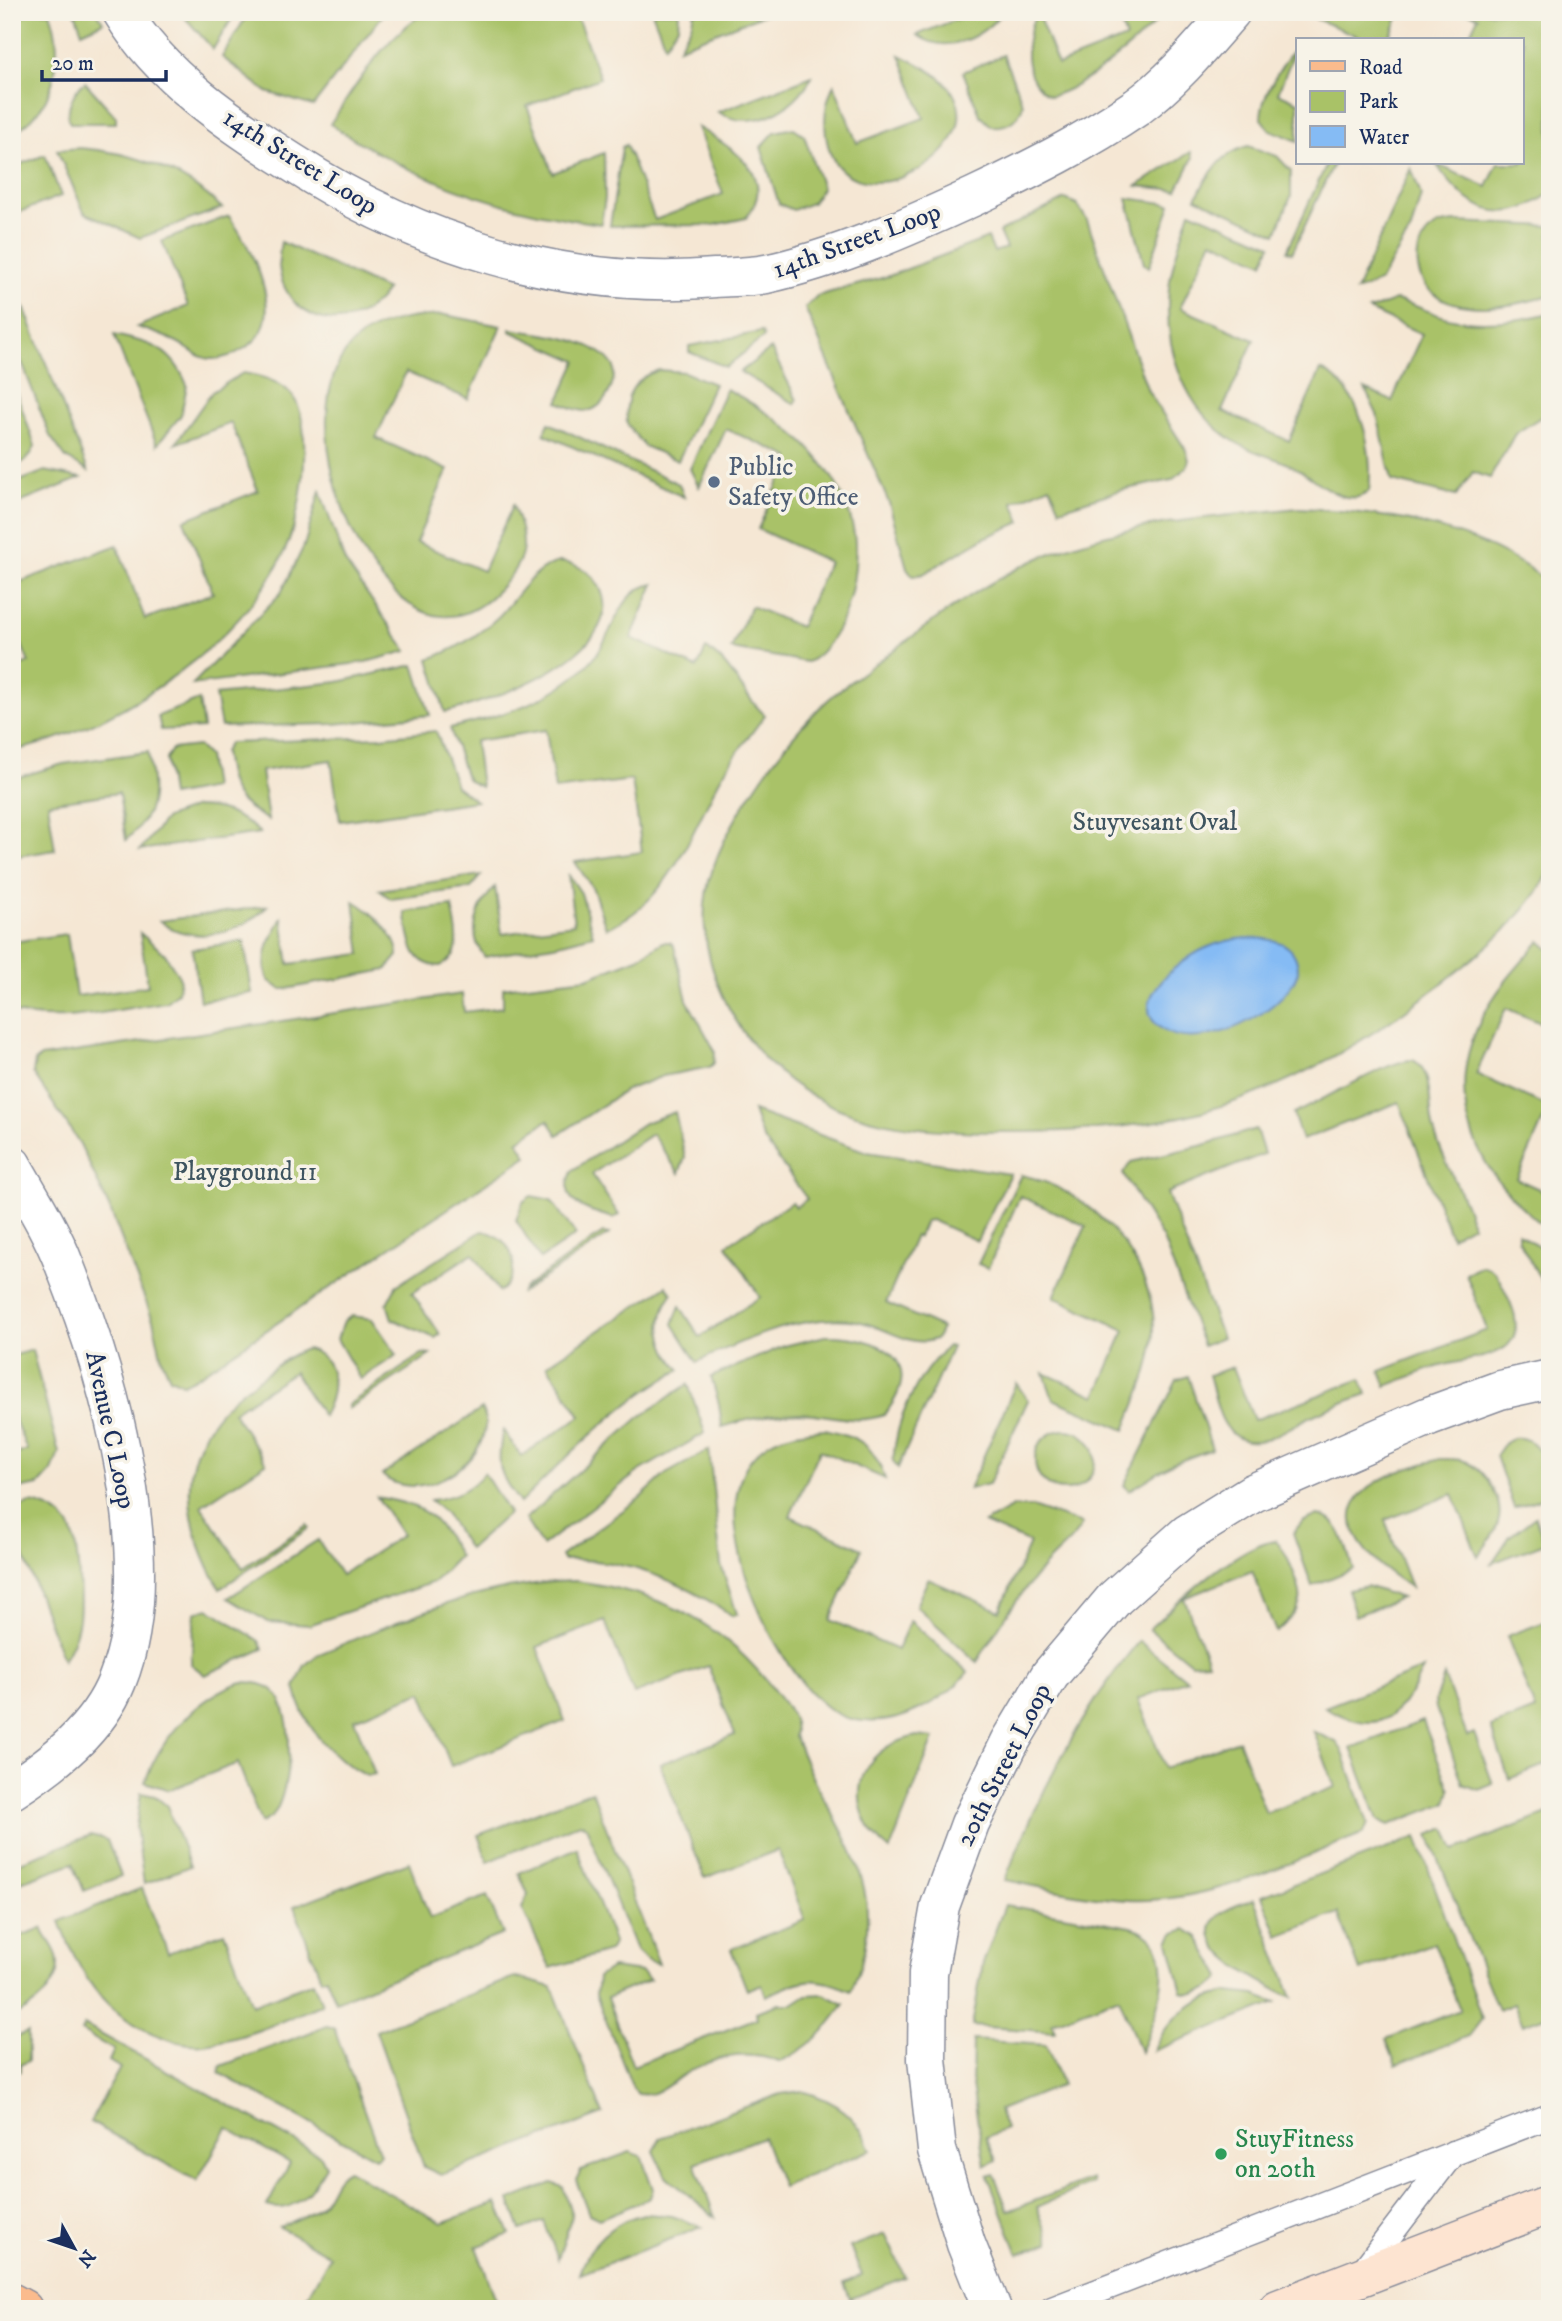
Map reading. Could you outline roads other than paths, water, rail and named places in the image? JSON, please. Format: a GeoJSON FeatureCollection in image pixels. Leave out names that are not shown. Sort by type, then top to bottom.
{"type":"FeatureCollection","features":[{"type":"Feature","properties":{"kind":"main road"},"geometry":{"type":"LineString","coordinates":[[12,2302],[23,2309]]}},
{"type":"Feature","properties":{"kind":"street","name":"14th Street Loop"},"geometry":{"type":"LineString","coordinates":[[122,12],[162,61],[194,92],[254,138],[334,190],[403,225],[482,252],[581,275],[667,282],[765,274],[852,248],[923,220],[1022,173],[1139,105],[1196,53],[1231,12]]}},
{"type":"Feature","properties":{"kind":"street","name":"Avenue C Loop"},"geometry":{"type":"LineString","coordinates":[[12,1165],[64,1261],[93,1346],[116,1430],[129,1495],[134,1580],[133,1633],[116,1684],[88,1728],[51,1764],[12,1790]]}},
{"type":"Feature","properties":{"kind":"street","name":"20th Street Loop"},"geometry":{"type":"LineString","coordinates":[[992,2309],[966,2244],[937,2150],[927,2059],[928,1973],[940,1906],[970,1824],[1010,1742],[1043,1686],[1115,1598],[1187,1534],[1253,1493],[1429,1416],[1500,1390],[1550,1379]]}},
{"type":"Feature","properties":{"kind":"street"},"geometry":{"type":"LineString","coordinates":[[1278,2309],[1550,2204]]}},
{"type":"Feature","properties":{"kind":"lane"},"geometry":{"type":"LineString","coordinates":[[1052,2309],[1550,2116]]}},
{"type":"Feature","properties":{"kind":"lane"},"geometry":{"type":"LineString","coordinates":[[1356,2279],[1454,2152]]}},
{"type":"Feature","properties":{"kind":"water"},"geometry":{"type":"Polygon","coordinates":[[[1247,938],[1282,943],[1294,954],[1298,972],[1290,987],[1277,1001],[1260,1015],[1240,1025],[1198,1037],[1179,1036],[1163,1030],[1152,1019],[1149,1007],[1152,995],[1171,972],[1206,948],[1247,938]]]}},
{"type":"Feature","properties":{"kind":"place","name":"Public Safety Office"},"geometry":{"type":"Point","coordinates":[714,482]}},
{"type":"Feature","properties":{"kind":"place","name":"StuyFitness on 20th"},"geometry":{"type":"Point","coordinates":[1221,2154]}},
{"type":"Feature","properties":{"kind":"park label","name":"Stuyvesant Oval"},"geometry":{"type":"Point","coordinates":[1155,822]}},
{"type":"Feature","properties":{"kind":"park label","name":"Playground 11"},"geometry":{"type":"Point","coordinates":[245,1172]}}]}
